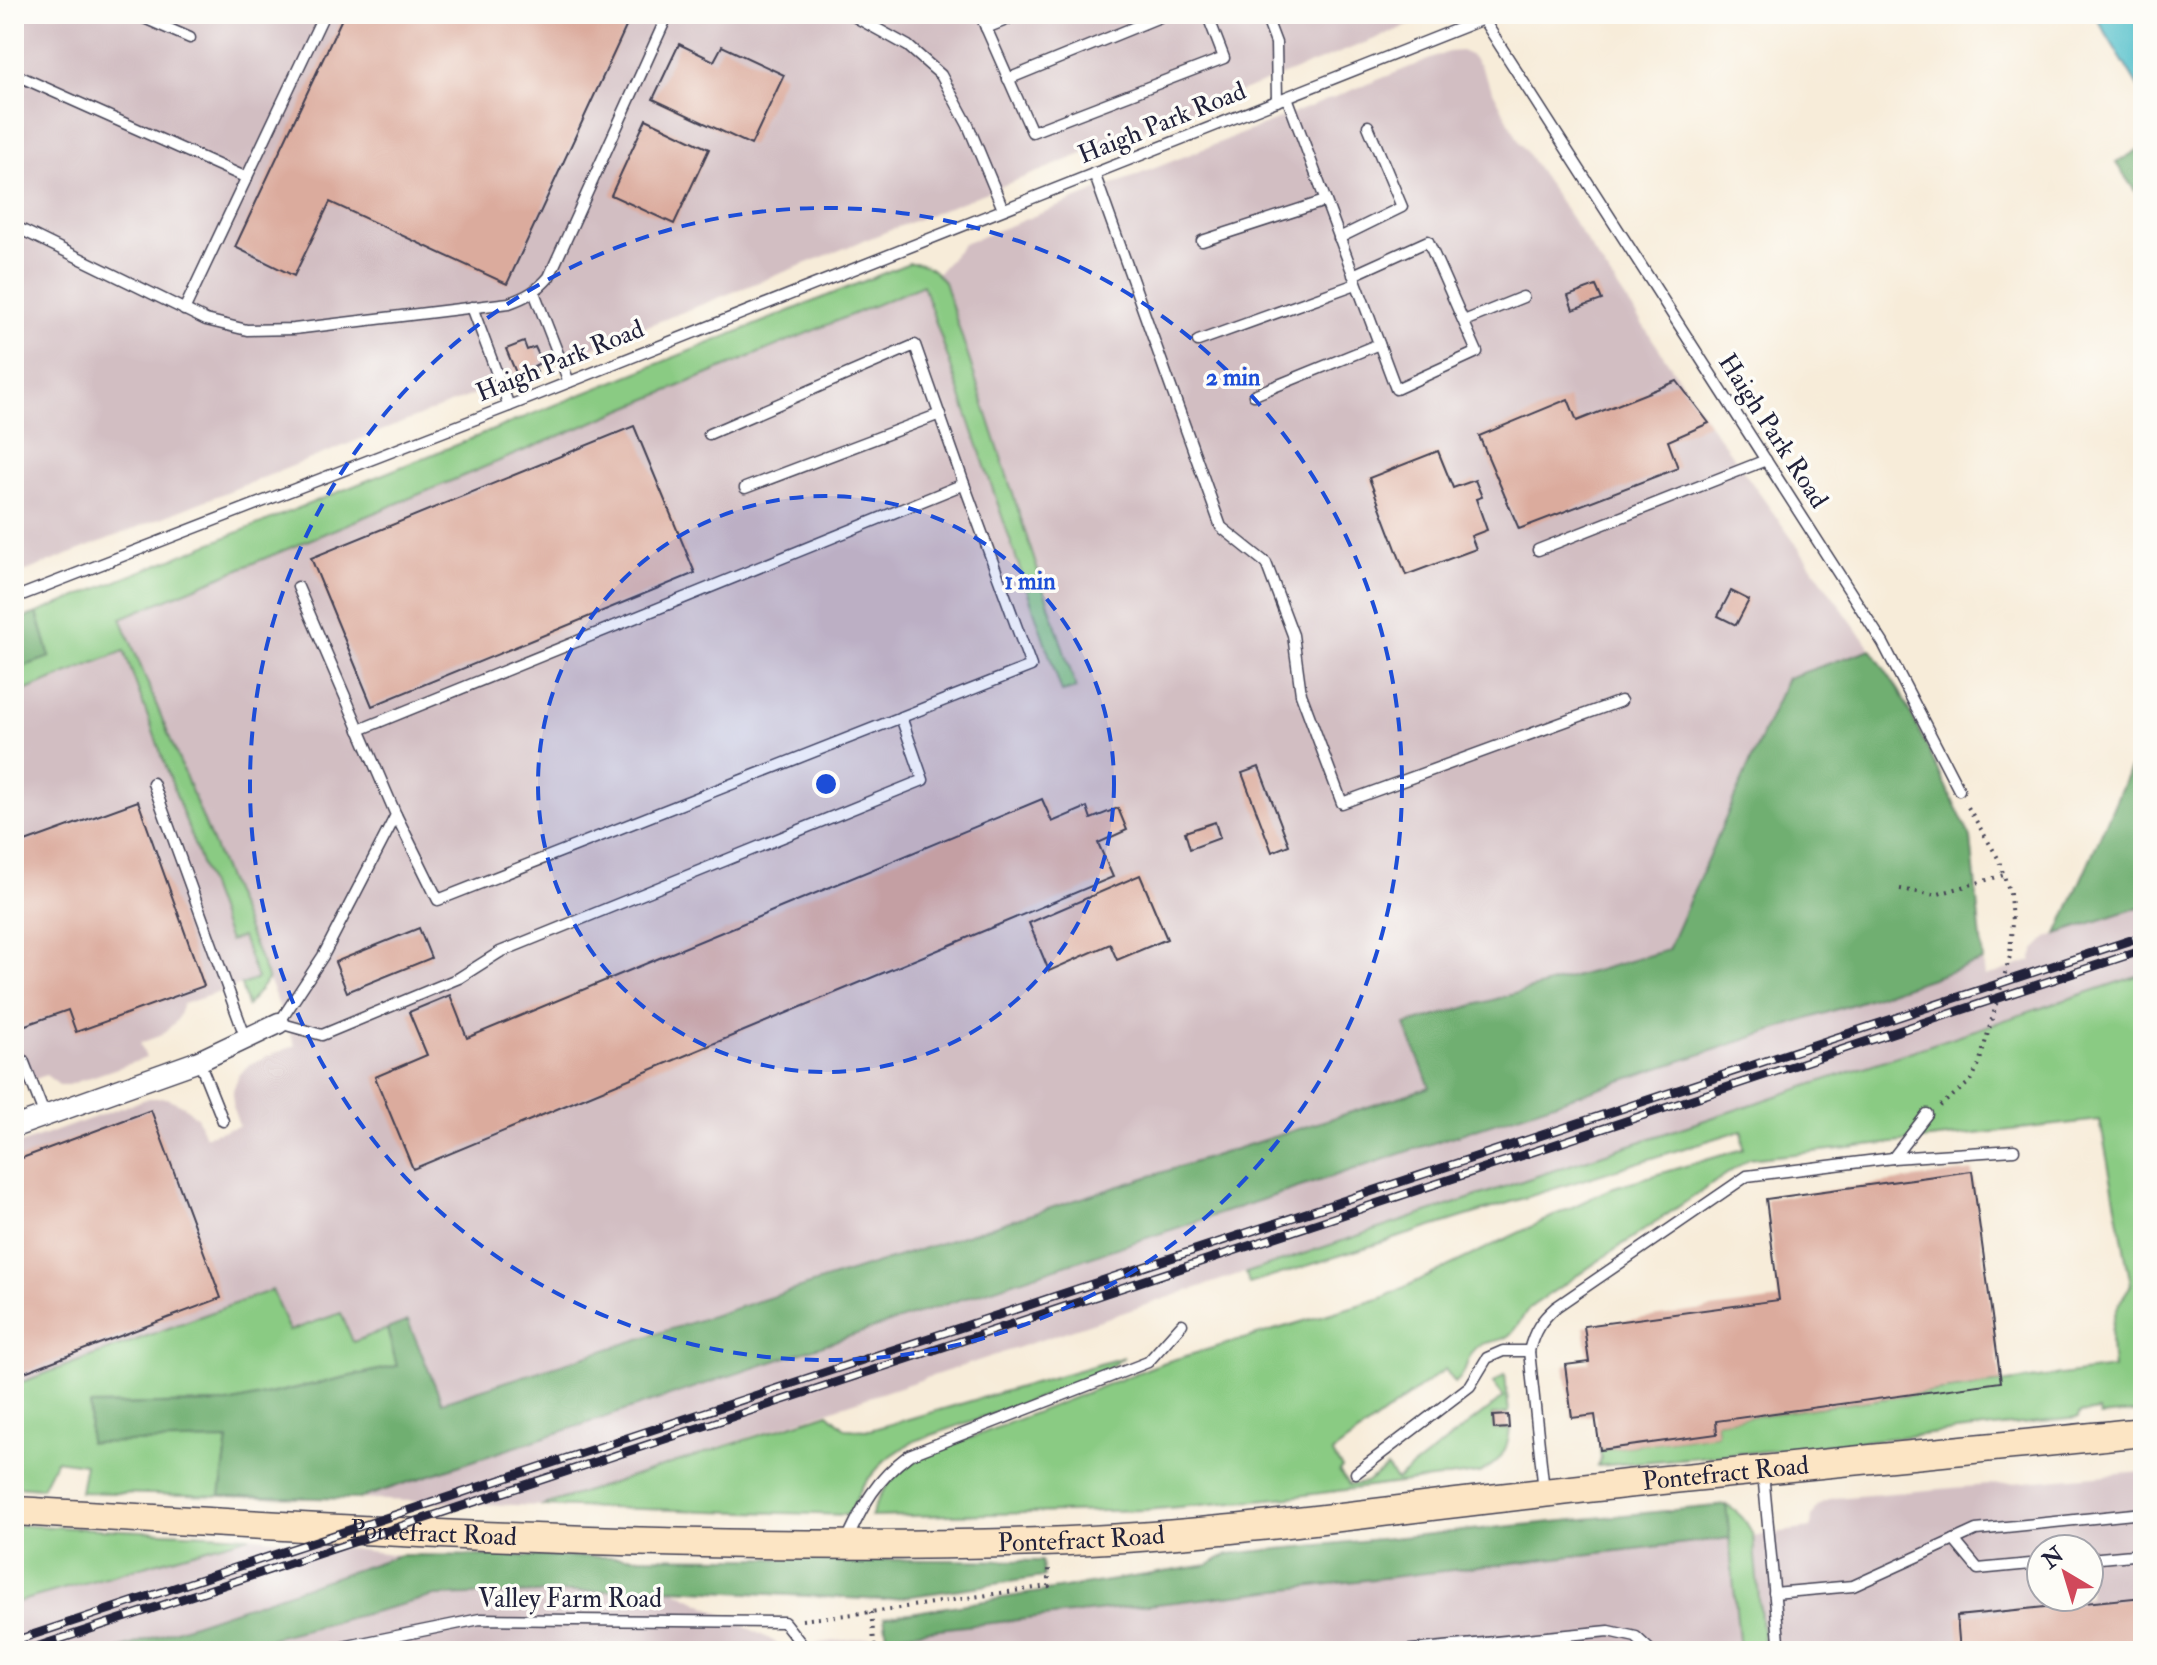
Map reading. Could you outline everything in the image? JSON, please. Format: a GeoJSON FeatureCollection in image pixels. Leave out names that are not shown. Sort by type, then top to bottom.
{"type":"FeatureCollection","features":[{"type":"Feature","properties":{"kind":"main road","name":"Pontefract Road"},"geometry":{"type":"LineString","coordinates":[[14,1511],[564,1538],[845,1545],[1047,1542],[1208,1531],[1544,1493],[2143,1432]]}},
{"type":"Feature","properties":{"kind":"street"},"geometry":{"type":"LineString","coordinates":[[14,1127],[199,1061],[279,1023]]}},
{"type":"Feature","properties":{"kind":"lane"},"geometry":{"type":"LineString","coordinates":[[135,14],[190,38]]}},
{"type":"Feature","properties":{"kind":"lane"},"geometry":{"type":"LineString","coordinates":[[184,310],[324,14]]}},
{"type":"Feature","properties":{"kind":"lane"},"geometry":{"type":"LineString","coordinates":[[14,226],[206,320],[247,330],[294,329],[509,303],[534,292],[549,277],[668,14]]}},
{"type":"Feature","properties":{"kind":"lane"},"geometry":{"type":"LineString","coordinates":[[850,14],[908,46],[941,75],[968,125],[1003,209]]}},
{"type":"Feature","properties":{"kind":"lane"},"geometry":{"type":"LineString","coordinates":[[980,14],[1032,132],[1224,58],[1207,16]]}},
{"type":"Feature","properties":{"kind":"lane"},"geometry":{"type":"LineString","coordinates":[[986,28],[1021,14]]}},
{"type":"Feature","properties":{"kind":"lane"},"geometry":{"type":"LineString","coordinates":[[1008,79],[1167,14]]}},
{"type":"Feature","properties":{"kind":"lane"},"geometry":{"type":"LineString","coordinates":[[1198,341],[1355,280],[1428,241],[1477,352],[1396,389],[1355,280],[1325,201],[1282,99],[1276,43],[1265,14]]}},
{"type":"Feature","properties":{"kind":"lane"},"geometry":{"type":"LineString","coordinates":[[1483,19],[1502,14]]}},
{"type":"Feature","properties":{"kind":"lane","name":"Haigh Park Road"},"geometry":{"type":"LineString","coordinates":[[14,598],[509,406],[1483,19],[1883,643],[1959,790]]}},
{"type":"Feature","properties":{"kind":"lane"},"geometry":{"type":"LineString","coordinates":[[14,74],[247,178]]}},
{"type":"Feature","properties":{"kind":"lane"},"geometry":{"type":"LineString","coordinates":[[1339,238],[1402,207],[1368,126]]}},
{"type":"Feature","properties":{"kind":"lane"},"geometry":{"type":"LineString","coordinates":[[1094,173],[1221,527],[1266,563],[1293,635],[1301,694],[1342,803],[1621,701]]}},
{"type":"Feature","properties":{"kind":"lane"},"geometry":{"type":"LineString","coordinates":[[1202,241],[1325,201]]}},
{"type":"Feature","properties":{"kind":"lane"},"geometry":{"type":"LineString","coordinates":[[534,292],[569,382]]}},
{"type":"Feature","properties":{"kind":"lane"},"geometry":{"type":"LineString","coordinates":[[1464,321],[1523,297]]}},
{"type":"Feature","properties":{"kind":"lane"},"geometry":{"type":"LineString","coordinates":[[472,307],[509,406]]}},
{"type":"Feature","properties":{"kind":"lane"},"geometry":{"type":"LineString","coordinates":[[1254,395],[1379,344]]}},
{"type":"Feature","properties":{"kind":"lane"},"geometry":{"type":"LineString","coordinates":[[298,587],[396,815],[438,900],[1031,666],[915,345],[709,434]]}},
{"type":"Feature","properties":{"kind":"lane"},"geometry":{"type":"LineString","coordinates":[[745,488],[940,414]]}},
{"type":"Feature","properties":{"kind":"lane"},"geometry":{"type":"LineString","coordinates":[[1538,550],[1766,460]]}},
{"type":"Feature","properties":{"kind":"lane"},"geometry":{"type":"LineString","coordinates":[[359,730],[964,484]]}},
{"type":"Feature","properties":{"kind":"lane"},"geometry":{"type":"LineString","coordinates":[[396,815],[323,956],[279,1023],[322,1035],[459,978],[500,952],[923,780],[901,717]]}},
{"type":"Feature","properties":{"kind":"lane"},"geometry":{"type":"LineString","coordinates":[[153,783],[246,1039]]}},
{"type":"Feature","properties":{"kind":"lane"},"geometry":{"type":"LineString","coordinates":[[23,1060],[45,1116]]}},
{"type":"Feature","properties":{"kind":"lane"},"geometry":{"type":"LineString","coordinates":[[199,1061],[223,1121]]}},
{"type":"Feature","properties":{"kind":"lane"},"geometry":{"type":"LineString","coordinates":[[1893,1158],[1927,1114]]}},
{"type":"Feature","properties":{"kind":"lane"},"geometry":{"type":"LineString","coordinates":[[1544,1493],[1529,1351],[1532,1336],[1541,1319],[1556,1307],[1747,1176],[1893,1158],[2014,1150]]}},
{"type":"Feature","properties":{"kind":"lane"},"geometry":{"type":"LineString","coordinates":[[845,1545],[867,1498],[888,1471],[909,1455],[1148,1362],[1182,1324]]}},
{"type":"Feature","properties":{"kind":"lane"},"geometry":{"type":"LineString","coordinates":[[1356,1473],[1470,1386],[1487,1358],[1503,1351],[1529,1351]]}},
{"type":"Feature","properties":{"kind":"lane"},"geometry":{"type":"LineString","coordinates":[[1762,1471],[1780,1651]]}},
{"type":"Feature","properties":{"kind":"lane"},"geometry":{"type":"LineString","coordinates":[[1774,1593],[1853,1586],[1976,1530],[2143,1513]]}},
{"type":"Feature","properties":{"kind":"lane"},"geometry":{"type":"LineString","coordinates":[[1954,1540],[1978,1569],[2025,1565]]}},
{"type":"Feature","properties":{"kind":"lane"},"geometry":{"type":"LineString","coordinates":[[2105,1558],[2143,1554]]}},
{"type":"Feature","properties":{"kind":"lane","name":"Valley Farm Road"},"geometry":{"type":"LineString","coordinates":[[323,1651],[480,1619],[784,1622]]}},
{"type":"Feature","properties":{"kind":"lane"},"geometry":{"type":"LineString","coordinates":[[784,1622],[807,1651]]}},
{"type":"Feature","properties":{"kind":"lane"},"geometry":{"type":"LineString","coordinates":[[1402,1651],[1609,1631],[1636,1637],[1651,1651]]}},
{"type":"Feature","properties":{"kind":"path"},"geometry":{"type":"LineString","coordinates":[[1927,1114],[1971,1081],[1979,1064],[2010,956],[2010,894],[1998,858],[1959,790]]}},
{"type":"Feature","properties":{"kind":"path"},"geometry":{"type":"LineString","coordinates":[[1900,889],[1935,895],[2004,875]]}},
{"type":"Feature","properties":{"kind":"path"},"geometry":{"type":"LineString","coordinates":[[784,1622],[1049,1586],[1047,1542]]}},
{"type":"Feature","properties":{"kind":"path"},"geometry":{"type":"LineString","coordinates":[[871,1612],[875,1651]]}},
{"type":"Feature","properties":{"kind":"shaded area"},"geometry":{"type":"Polygon","coordinates":[[[14,14],[1438,14],[14,576],[14,14]]]}},
{"type":"Feature","properties":{"kind":"shaded area"},"geometry":{"type":"Polygon","coordinates":[[[1461,51],[1472,56],[1480,66],[1519,141],[1709,423],[1871,649],[1787,678],[1668,950],[1405,1025],[1431,1086],[441,1402],[408,1322],[353,1342],[289,1332],[272,1290],[14,1385],[14,1146],[149,1098],[167,1098],[184,1106],[197,1117],[205,1136],[239,1126],[233,1108],[233,1090],[239,1075],[250,1064],[295,1045],[120,618],[923,285],[1061,691],[1075,688],[944,282],[937,274],[963,244],[1448,52],[1461,51]]]}},
{"type":"Feature","properties":{"kind":"shaded area"},"geometry":{"type":"Polygon","coordinates":[[[123,651],[229,941],[242,936],[257,980],[183,1004],[177,1020],[162,1035],[140,1043],[146,1058],[68,1085],[59,1085],[46,1075],[15,1087],[14,1097],[14,695],[123,651]]]}},
{"type":"Feature","properties":{"kind":"shaded area"},"geometry":{"type":"Polygon","coordinates":[[[2143,906],[2143,974],[2039,1038],[2007,1019],[541,1506],[358,1499],[1983,961],[1985,977],[2031,961],[2035,950],[2048,937],[2143,906]]]}},
{"type":"Feature","properties":{"kind":"shaded area"},"geometry":{"type":"Polygon","coordinates":[[[2143,1472],[2143,1651],[1764,1651],[1753,1536],[1811,1528],[1818,1505],[1834,1498],[2143,1472]]]}},
{"type":"Feature","properties":{"kind":"shaded area"},"geometry":{"type":"Polygon","coordinates":[[[250,1536],[400,1555],[113,1651],[14,1651],[14,1603],[250,1536]]]}},
{"type":"Feature","properties":{"kind":"shaded area"},"geometry":{"type":"Polygon","coordinates":[[[1730,1538],[1740,1651],[220,1651],[435,1596],[673,1589],[785,1647],[1730,1538]]]}},
{"type":"Feature","properties":{"kind":"green space"},"geometry":{"type":"Polygon","coordinates":[[[2143,147],[2143,203],[2116,163],[2143,147]]]}},
{"type":"Feature","properties":{"kind":"green space"},"geometry":{"type":"Polygon","coordinates":[[[909,263],[929,267],[944,282],[1076,688],[1062,692],[923,285],[121,618],[268,979],[247,1006],[241,985],[257,979],[242,937],[229,941],[124,651],[14,695],[14,670],[50,657],[37,613],[909,263]]]}},
{"type":"Feature","properties":{"kind":"green space"},"geometry":{"type":"Polygon","coordinates":[[[37,613],[50,657],[14,670],[14,621],[37,613]]]}},
{"type":"Feature","properties":{"kind":"green space"},"geometry":{"type":"Polygon","coordinates":[[[1871,649],[1900,692],[1971,838],[1983,961],[358,1499],[220,1496],[228,1440],[89,1443],[90,1405],[228,1403],[397,1366],[387,1329],[408,1321],[442,1402],[1430,1087],[1405,1025],[1668,950],[1787,678],[1871,649]]]}},
{"type":"Feature","properties":{"kind":"green space"},"geometry":{"type":"Polygon","coordinates":[[[2143,739],[2143,906],[2057,934],[2143,739]]]}},
{"type":"Feature","properties":{"kind":"green space"},"geometry":{"type":"Polygon","coordinates":[[[2143,974],[2143,1412],[2100,1416],[2099,1411],[2079,1414],[2078,1418],[1597,1466],[1601,1459],[1600,1450],[1717,1434],[1716,1421],[2113,1368],[2112,1324],[2118,1306],[2131,1285],[2100,1120],[1749,1159],[1532,1306],[1508,1336],[1474,1350],[1462,1376],[1455,1383],[1445,1369],[1332,1453],[1349,1485],[1366,1483],[1387,1468],[1396,1480],[1504,1397],[1493,1383],[1505,1374],[1509,1413],[1492,1415],[1494,1430],[1510,1429],[1507,1444],[1497,1461],[1479,1473],[1290,1497],[1145,1510],[871,1517],[890,1482],[922,1457],[1162,1363],[1382,1298],[1614,1187],[1743,1149],[1742,1130],[1249,1284],[1246,1273],[2143,974]]]}},
{"type":"Feature","properties":{"kind":"green space"},"geometry":{"type":"Polygon","coordinates":[[[272,1290],[289,1331],[341,1313],[353,1342],[387,1329],[397,1366],[228,1403],[90,1405],[89,1442],[228,1440],[220,1496],[80,1492],[85,1464],[56,1460],[42,1488],[14,1486],[14,1385],[272,1290]]]}},
{"type":"Feature","properties":{"kind":"green space"},"geometry":{"type":"Polygon","coordinates":[[[1124,1357],[1094,1378],[912,1442],[885,1460],[863,1485],[849,1515],[541,1506],[828,1413],[846,1429],[870,1430],[1124,1357]]]}},
{"type":"Feature","properties":{"kind":"green space"},"geometry":{"type":"Polygon","coordinates":[[[1726,1505],[1742,1518],[1753,1536],[1764,1651],[1740,1651],[1726,1505]]]}},
{"type":"Feature","properties":{"kind":"green space"},"geometry":{"type":"Polygon","coordinates":[[[1726,1505],[1730,1538],[887,1635],[884,1617],[1208,1565],[1228,1554],[1726,1505]]]}},
{"type":"Feature","properties":{"kind":"green space"},"geometry":{"type":"Polygon","coordinates":[[[14,1525],[250,1536],[14,1603],[14,1525]]]}},
{"type":"Feature","properties":{"kind":"green space"},"geometry":{"type":"Polygon","coordinates":[[[400,1555],[1042,1561],[1044,1577],[884,1600],[673,1589],[435,1596],[220,1651],[113,1651],[400,1555]]]}},
{"type":"Feature","properties":{"kind":"water"},"geometry":{"type":"Polygon","coordinates":[[[2095,14],[2143,14],[2143,95],[2099,22],[2095,14]]]}},
{"type":"Feature","properties":{"kind":"building"},"geometry":{"type":"Polygon","coordinates":[[[344,14],[632,14],[507,284],[330,202],[294,276],[235,247],[344,14]]]}},
{"type":"Feature","properties":{"kind":"building"},"geometry":{"type":"Polygon","coordinates":[[[679,44],[714,61],[722,46],[784,75],[751,145],[653,99],[679,44]]]}},
{"type":"Feature","properties":{"kind":"building"},"geometry":{"type":"Polygon","coordinates":[[[646,119],[709,149],[674,224],[611,195],[646,119]]]}},
{"type":"Feature","properties":{"kind":"building"},"geometry":{"type":"Polygon","coordinates":[[[1596,286],[1602,300],[1573,310],[1568,296],[1596,286]]]}},
{"type":"Feature","properties":{"kind":"building"},"geometry":{"type":"Polygon","coordinates":[[[524,342],[527,350],[535,347],[542,362],[534,366],[537,372],[519,380],[506,349],[524,342]]]}},
{"type":"Feature","properties":{"kind":"building"},"geometry":{"type":"Polygon","coordinates":[[[1677,381],[1709,423],[1668,441],[1678,468],[1519,529],[1479,436],[1568,399],[1577,421],[1677,381]]]}},
{"type":"Feature","properties":{"kind":"building"},"geometry":{"type":"Polygon","coordinates":[[[634,426],[695,573],[372,706],[311,558],[634,426]]]}},
{"type":"Feature","properties":{"kind":"building"},"geometry":{"type":"Polygon","coordinates":[[[1438,451],[1453,488],[1475,480],[1482,497],[1476,499],[1487,530],[1471,536],[1476,549],[1406,575],[1369,478],[1438,451]]]}},
{"type":"Feature","properties":{"kind":"building"},"geometry":{"type":"Polygon","coordinates":[[[1731,591],[1749,600],[1736,625],[1718,616],[1731,591]]]}},
{"type":"Feature","properties":{"kind":"building"},"geometry":{"type":"Polygon","coordinates":[[[1259,767],[1289,845],[1272,852],[1242,773],[1259,767]]]}},
{"type":"Feature","properties":{"kind":"building"},"geometry":{"type":"Polygon","coordinates":[[[1042,799],[1052,822],[1087,807],[1091,819],[1118,808],[1127,830],[1098,843],[1113,877],[413,1169],[375,1077],[427,1055],[409,1012],[450,995],[467,1038],[1042,799]]]}},
{"type":"Feature","properties":{"kind":"building"},"geometry":{"type":"Polygon","coordinates":[[[138,801],[204,986],[76,1032],[68,1010],[14,1029],[14,839],[17,845],[138,801]]]}},
{"type":"Feature","properties":{"kind":"building"},"geometry":{"type":"Polygon","coordinates":[[[1215,822],[1220,838],[1190,849],[1185,832],[1215,822]]]}},
{"type":"Feature","properties":{"kind":"building"},"geometry":{"type":"Polygon","coordinates":[[[1140,875],[1167,939],[1117,960],[1110,944],[1049,971],[1029,923],[1140,875]]]}},
{"type":"Feature","properties":{"kind":"building"},"geometry":{"type":"Polygon","coordinates":[[[419,928],[431,958],[347,992],[335,962],[419,928]]]}},
{"type":"Feature","properties":{"kind":"building"},"geometry":{"type":"Polygon","coordinates":[[[151,1110],[221,1298],[14,1376],[14,1161],[151,1110]]]}},
{"type":"Feature","properties":{"kind":"building"},"geometry":{"type":"Polygon","coordinates":[[[1972,1171],[2001,1382],[1716,1421],[1717,1434],[1600,1450],[1595,1415],[1572,1418],[1565,1365],[1589,1362],[1584,1326],[1779,1300],[1766,1199],[1972,1171]]]}},
{"type":"Feature","properties":{"kind":"building"},"geometry":{"type":"Polygon","coordinates":[[[1508,1415],[1509,1428],[1494,1429],[1493,1416],[1508,1415]]]}},
{"type":"Feature","properties":{"kind":"building"},"geometry":{"type":"Polygon","coordinates":[[[2143,1597],[2143,1651],[1960,1651],[1957,1616],[2025,1609],[2025,1613],[2105,1613],[2105,1601],[2143,1597]]]}},
{"type":"Feature","properties":{"kind":"railway"},"geometry":{"type":"LineString","coordinates":[[14,1641],[2143,936]]}},
{"type":"Feature","properties":{"kind":"railway"},"geometry":{"type":"LineString","coordinates":[[24,1651],[2143,950]]}}]}
